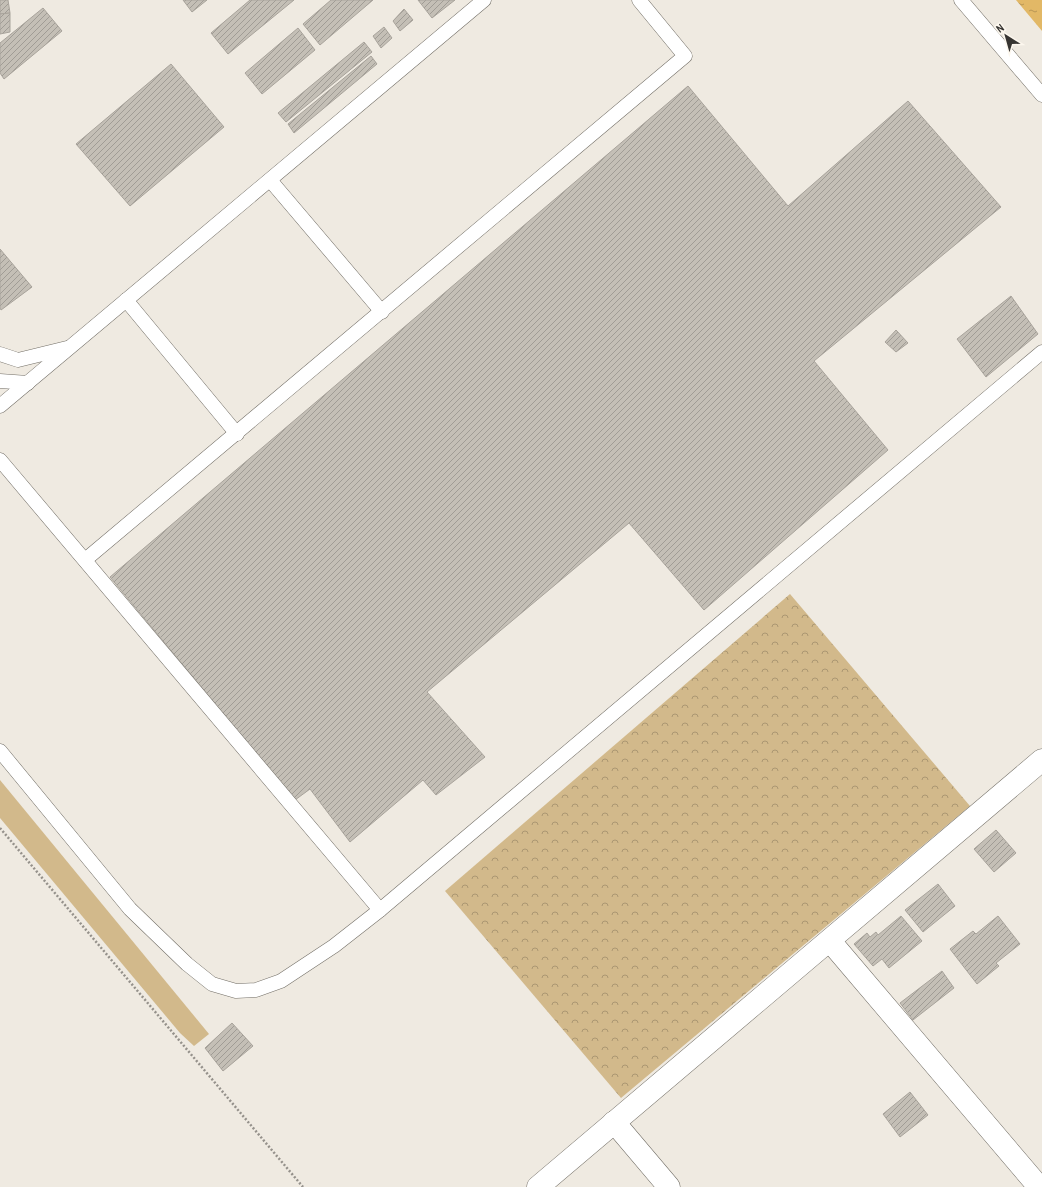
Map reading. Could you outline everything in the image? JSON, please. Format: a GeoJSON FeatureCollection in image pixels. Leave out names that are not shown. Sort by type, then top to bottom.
{"type":"FeatureCollection","features":[{"type":"Feature","properties":{"kind":"street"},"geometry":{"type":"LineString","coordinates":[[538,1187],[1042,760]]}},
{"type":"Feature","properties":{"kind":"street"},"geometry":{"type":"LineString","coordinates":[[830,941],[1039,1187]]}},
{"type":"Feature","properties":{"kind":"street"},"geometry":{"type":"LineString","coordinates":[[614,1122],[669,1187]]}},
{"type":"Feature","properties":{"kind":"lane"},"geometry":{"type":"LineString","coordinates":[[0,406],[484,0]]}},
{"type":"Feature","properties":{"kind":"lane"},"geometry":{"type":"LineString","coordinates":[[85,560],[237,434],[685,56],[639,0]]}},
{"type":"Feature","properties":{"kind":"lane"},"geometry":{"type":"LineString","coordinates":[[961,0],[1042,96]]}},
{"type":"Feature","properties":{"kind":"lane"},"geometry":{"type":"LineString","coordinates":[[270,180],[382,312]]}},
{"type":"Feature","properties":{"kind":"lane"},"geometry":{"type":"LineString","coordinates":[[126,300],[237,434]]}},
{"type":"Feature","properties":{"kind":"lane"},"geometry":{"type":"LineString","coordinates":[[0,354],[18,360],[71,347]]}},
{"type":"Feature","properties":{"kind":"lane"},"geometry":{"type":"LineString","coordinates":[[0,751],[130,909],[187,964],[212,984],[236,991],[256,990],[281,981],[334,946],[380,910],[1042,352]]}},
{"type":"Feature","properties":{"kind":"lane"},"geometry":{"type":"LineString","coordinates":[[0,381],[28,383]]}},
{"type":"Feature","properties":{"kind":"lane"},"geometry":{"type":"LineString","coordinates":[[0,460],[380,910]]}},
{"type":"Feature","properties":{"kind":"path"},"geometry":{"type":"LineString","coordinates":[[0,828],[303,1187]]}},
{"type":"Feature","properties":{"kind":"green space"},"geometry":{"type":"Polygon","coordinates":[[[790,594],[970,806],[621,1098],[445,891],[790,594]]]}},
{"type":"Feature","properties":{"kind":"green space"},"geometry":{"type":"Polygon","coordinates":[[[0,780],[209,1034],[194,1046],[180,1033],[0,818],[0,780]]]}},
{"type":"Feature","properties":{"kind":"water"},"geometry":{"type":"Polygon","coordinates":[[[1016,0],[1042,0],[1042,31],[1016,0]]]}},
{"type":"Feature","properties":{"kind":"building"},"geometry":{"type":"Polygon","coordinates":[[[0,0],[8,0],[10,13],[0,14],[0,0]]]}},
{"type":"Feature","properties":{"kind":"building"},"geometry":{"type":"Polygon","coordinates":[[[183,0],[207,0],[192,12],[183,0]]]}},
{"type":"Feature","properties":{"kind":"building"},"geometry":{"type":"Polygon","coordinates":[[[250,0],[294,0],[228,54],[211,33],[250,0]]]}},
{"type":"Feature","properties":{"kind":"building"},"geometry":{"type":"Polygon","coordinates":[[[331,0],[373,0],[320,45],[303,24],[331,0]]]}},
{"type":"Feature","properties":{"kind":"building"},"geometry":{"type":"Polygon","coordinates":[[[418,0],[455,0],[432,18],[418,0]]]}},
{"type":"Feature","properties":{"kind":"building"},"geometry":{"type":"Polygon","coordinates":[[[43,8],[62,31],[4,79],[0,73],[0,43],[43,8]]]}},
{"type":"Feature","properties":{"kind":"building"},"geometry":{"type":"Polygon","coordinates":[[[404,9],[413,20],[400,31],[393,21],[404,9]]]}},
{"type":"Feature","properties":{"kind":"building"},"geometry":{"type":"Polygon","coordinates":[[[10,13],[10,32],[0,34],[0,14],[10,13]]]}},
{"type":"Feature","properties":{"kind":"building"},"geometry":{"type":"Polygon","coordinates":[[[384,27],[392,38],[381,48],[373,36],[384,27]]]}},
{"type":"Feature","properties":{"kind":"building"},"geometry":{"type":"Polygon","coordinates":[[[298,28],[315,50],[262,94],[245,73],[298,28]]]}},
{"type":"Feature","properties":{"kind":"building"},"geometry":{"type":"Polygon","coordinates":[[[364,42],[372,52],[286,122],[278,113],[364,42]]]}},
{"type":"Feature","properties":{"kind":"building"},"geometry":{"type":"Polygon","coordinates":[[[371,56],[377,64],[294,133],[288,124],[371,56]]]}},
{"type":"Feature","properties":{"kind":"building"},"geometry":{"type":"Polygon","coordinates":[[[171,64],[224,127],[130,206],[76,144],[171,64]]]}},
{"type":"Feature","properties":{"kind":"building"},"geometry":{"type":"Polygon","coordinates":[[[688,86],[788,206],[908,101],[1001,207],[814,361],[888,450],[704,610],[629,523],[427,692],[485,757],[436,795],[423,780],[350,842],[310,789],[295,800],[110,577],[688,86]]]}},
{"type":"Feature","properties":{"kind":"building"},"geometry":{"type":"Polygon","coordinates":[[[0,249],[32,287],[1,310],[0,308],[0,249]]]}},
{"type":"Feature","properties":{"kind":"building"},"geometry":{"type":"Polygon","coordinates":[[[1011,296],[1038,334],[986,377],[957,339],[1011,296]]]}},
{"type":"Feature","properties":{"kind":"building"},"geometry":{"type":"Polygon","coordinates":[[[896,330],[908,343],[896,352],[885,342],[896,330]]]}},
{"type":"Feature","properties":{"kind":"building"},"geometry":{"type":"Polygon","coordinates":[[[996,830],[1016,853],[994,872],[974,849],[996,830]]]}},
{"type":"Feature","properties":{"kind":"building"},"geometry":{"type":"Polygon","coordinates":[[[938,884],[955,906],[923,932],[905,910],[938,884]]]}},
{"type":"Feature","properties":{"kind":"building"},"geometry":{"type":"Polygon","coordinates":[[[901,916],[922,941],[889,968],[882,959],[873,966],[854,944],[867,933],[870,937],[876,932],[878,935],[901,916]]]}},
{"type":"Feature","properties":{"kind":"building"},"geometry":{"type":"Polygon","coordinates":[[[998,916],[1020,944],[996,963],[999,966],[977,984],[950,949],[973,931],[976,934],[998,916]]]}},
{"type":"Feature","properties":{"kind":"building"},"geometry":{"type":"Polygon","coordinates":[[[942,971],[954,988],[913,1020],[900,1003],[942,971]]]}},
{"type":"Feature","properties":{"kind":"building"},"geometry":{"type":"Polygon","coordinates":[[[232,1023],[253,1046],[223,1071],[205,1048],[232,1023]]]}},
{"type":"Feature","properties":{"kind":"building"},"geometry":{"type":"Polygon","coordinates":[[[910,1092],[928,1115],[900,1137],[883,1114],[910,1092]]]}}]}
